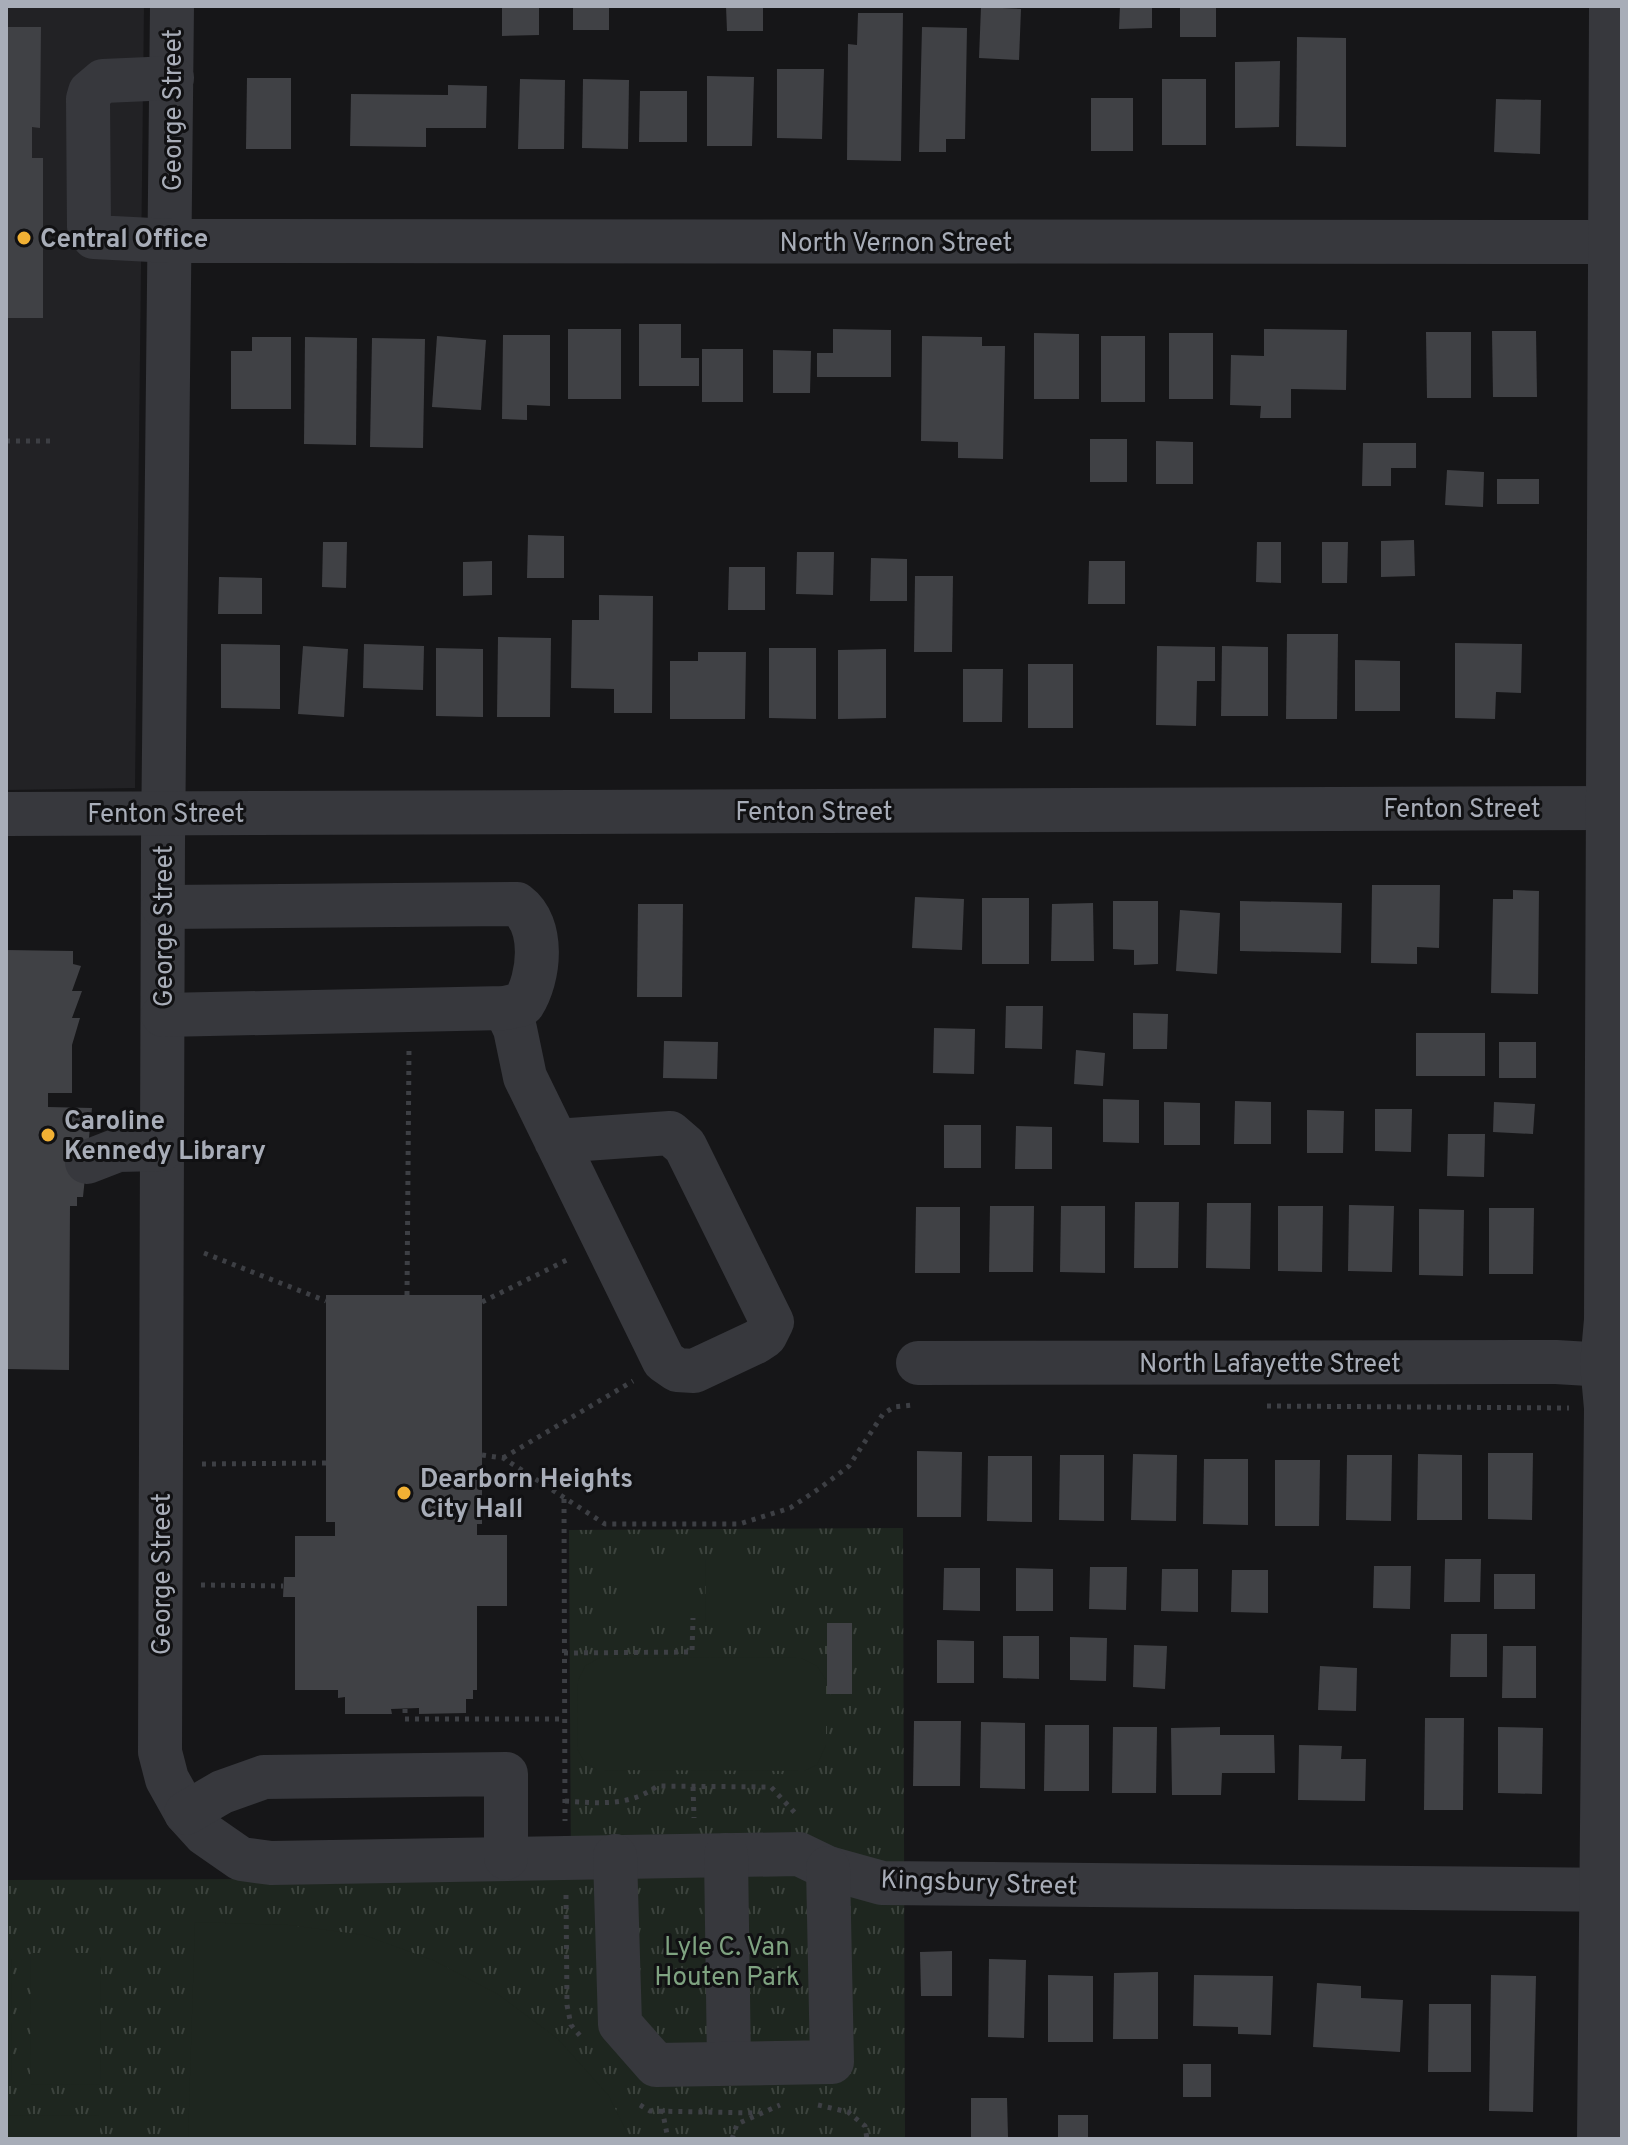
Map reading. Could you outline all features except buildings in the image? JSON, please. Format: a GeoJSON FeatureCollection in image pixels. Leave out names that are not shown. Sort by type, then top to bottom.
{"type":"FeatureCollection","features":[{"type":"Feature","properties":{"kind":"street","name":"George Street"},"geometry":{"type":"LineString","coordinates":[[172,6],[163,813],[160,1752],[167,1779],[196,1824]]}},
{"type":"Feature","properties":{"kind":"street"},"geometry":{"type":"LineString","coordinates":[[1599,2139],[1611,1890],[1606,1408],[1612,1365],[1606,1320],[1614,808],[1616,242],[1611,6]]}},
{"type":"Feature","properties":{"kind":"street","name":"North Vernon Street"},"geometry":{"type":"LineString","coordinates":[[172,78],[103,81],[90,92],[90,233],[101,238],[171,241],[1616,242]]}},
{"type":"Feature","properties":{"kind":"street","name":"Fenton Street"},"geometry":{"type":"LineString","coordinates":[[6,814],[1614,808]]}},
{"type":"Feature","properties":{"kind":"street"},"geometry":{"type":"LineString","coordinates":[[163,907],[517,904],[526,911],[535,930],[532,989],[523,1004],[505,1008],[163,1015]]}},
{"type":"Feature","properties":{"kind":"street"},"geometry":{"type":"LineString","coordinates":[[505,1008],[515,1029],[525,1077],[556,1141],[606,1241],[664,1361],[677,1370],[694,1371],[765,1336],[772,1322],[685,1146],[678,1139],[670,1133],[556,1141]]}},
{"type":"Feature","properties":{"kind":"street"},"geometry":{"type":"LineString","coordinates":[[87,1162],[118,1150],[162,1149]]}},
{"type":"Feature","properties":{"kind":"street","name":"North Lafayette Street"},"geometry":{"type":"LineString","coordinates":[[914,1384],[1612,1365]]}},
{"type":"Feature","properties":{"kind":"street"},"geometry":{"type":"LineString","coordinates":[[196,1824],[222,1792],[264,1777],[506,1774],[506,1858]]}},
{"type":"Feature","properties":{"kind":"street","name":"Kingsbury Street"},"geometry":{"type":"LineString","coordinates":[[196,1824],[241,1859],[271,1863],[799,1854],[828,1868],[882,1883],[1611,1890]]}},
{"type":"Feature","properties":{"kind":"street"},"geometry":{"type":"LineString","coordinates":[[726,1855],[729,2063]]}},
{"type":"Feature","properties":{"kind":"street"},"geometry":{"type":"LineString","coordinates":[[615,1856],[620,2024],[656,2065],[832,2062],[828,1868]]}},
{"type":"Feature","properties":{"kind":"path"},"geometry":{"type":"LineString","coordinates":[[6,441],[56,441]]}},
{"type":"Feature","properties":{"kind":"path"},"geometry":{"type":"LineString","coordinates":[[407,1295],[409,1010]]}},
{"type":"Feature","properties":{"kind":"path"},"geometry":{"type":"LineString","coordinates":[[482,1302],[606,1241]]}},
{"type":"Feature","properties":{"kind":"path"},"geometry":{"type":"LineString","coordinates":[[204,1253],[326,1301]]}},
{"type":"Feature","properties":{"kind":"path"},"geometry":{"type":"LineString","coordinates":[[503,1458],[664,1361]]}},
{"type":"Feature","properties":{"kind":"path"},"geometry":{"type":"LineString","coordinates":[[482,1455],[503,1458],[605,1524],[739,1524],[790,1508],[849,1466],[883,1414],[894,1407],[914,1384]]}},
{"type":"Feature","properties":{"kind":"path"},"geometry":{"type":"LineString","coordinates":[[202,1464],[326,1463]]}},
{"type":"Feature","properties":{"kind":"path"},"geometry":{"type":"LineString","coordinates":[[200,1585],[283,1586]]}},
{"type":"Feature","properties":{"kind":"path"},"geometry":{"type":"LineString","coordinates":[[564,1653],[692,1652],[693,1618]]}},
{"type":"Feature","properties":{"kind":"path"},"geometry":{"type":"LineString","coordinates":[[405,1709],[405,1719],[565,1719]]}},
{"type":"Feature","properties":{"kind":"path"},"geometry":{"type":"LineString","coordinates":[[565,1801],[612,1803],[643,1797],[657,1786],[771,1787],[799,1818]]}},
{"type":"Feature","properties":{"kind":"path"},"geometry":{"type":"LineString","coordinates":[[732,2139],[737,2124],[782,2104]]}},
{"type":"Feature","properties":{"kind":"path"},"geometry":{"type":"LineString","coordinates":[[808,2105],[822,2105],[848,2112],[865,2126],[867,2139]]}},
{"type":"Feature","properties":{"kind":"path"},"geometry":{"type":"LineString","coordinates":[[662,2111],[668,2139]]}},
{"type":"Feature","properties":{"kind":"shaded area"},"geometry":{"type":"Polygon","coordinates":[[[6,6],[144,6],[135,788],[6,790],[6,6]]]}},
{"type":"Feature","properties":{"kind":"green space","name":"Lyle C. Van Houten Park"},"geometry":{"type":"Polygon","coordinates":[[[903,1528],[905,2139],[6,2139],[6,1880],[571,1878],[569,1530],[903,1528]]]}},
{"type":"Feature","properties":{"kind":"green space"},"geometry":{"type":"Polygon","coordinates":[[[621,1557],[689,1557],[689,1625],[621,1625],[621,1557]]]}},
{"type":"Feature","properties":{"kind":"green space"},"geometry":{"type":"Polygon","coordinates":[[[706,1557],[772,1557],[772,1624],[705,1624],[706,1557]]]}},
{"type":"Feature","properties":{"kind":"green space"},"geometry":{"type":"Polygon","coordinates":[[[601,1657],[801,1658],[817,1666],[826,1680],[826,1745],[817,1765],[804,1771],[597,1770],[584,1761],[577,1749],[578,1681],[585,1666],[601,1657]]]}},
{"type":"Feature","properties":{"kind":"green space"},"geometry":{"type":"Polygon","coordinates":[[[195,1922],[289,1925],[364,1935],[435,1961],[499,1995],[558,2039],[609,2096],[630,2139],[188,2139],[195,1922]]]}},
{"type":"Feature","properties":{"kind":"green space"},"geometry":{"type":"Polygon","coordinates":[[[31,1953],[101,1953],[100,2085],[30,2084],[31,1953]]]}},
{"type":"Feature","properties":{"kind":"green space"},"geometry":{"type":"Polygon","coordinates":[[[6,1955],[12,1955],[11,2086],[6,2086],[6,1955]]]}},
{"type":"Feature","properties":{"kind":"green space"},"geometry":{"type":"Polygon","coordinates":[[[6,2115],[100,2116],[100,2139],[6,2139],[6,2115]]]}},
{"type":"Feature","properties":{"kind":"place","name":"Central Office"},"geometry":{"type":"Point","coordinates":[24,238]}},
{"type":"Feature","properties":{"kind":"place","name":"Caroline Kennedy Library"},"geometry":{"type":"Point","coordinates":[48,1135]}},
{"type":"Feature","properties":{"kind":"place","name":"Dearborn Heights City Hall"},"geometry":{"type":"Point","coordinates":[404,1493]}}]}
